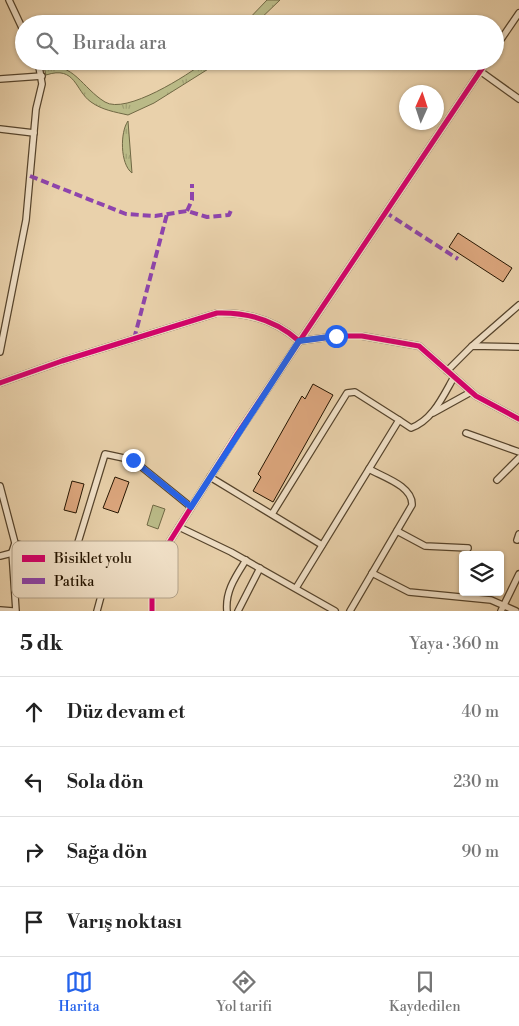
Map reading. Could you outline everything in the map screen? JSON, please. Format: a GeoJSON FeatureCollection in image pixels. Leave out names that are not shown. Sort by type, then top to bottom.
{"type":"FeatureCollection","features":[{"type":"Feature","properties":{"kind":"street"},"geometry":{"type":"LineString","coordinates":[[9,0],[16,15]]}},
{"type":"Feature","properties":{"kind":"street"},"geometry":{"type":"LineString","coordinates":[[504,35],[519,13]]}},
{"type":"Feature","properties":{"kind":"street"},"geometry":{"type":"LineString","coordinates":[[0,352],[24,230],[42,76],[40,70]]}},
{"type":"Feature","properties":{"kind":"street"},"geometry":{"type":"LineString","coordinates":[[171,541],[299,341],[480,71],[519,98]]}},
{"type":"Feature","properties":{"kind":"street"},"geometry":{"type":"LineString","coordinates":[[0,79],[42,76]]}},
{"type":"Feature","properties":{"kind":"street"},"geometry":{"type":"LineString","coordinates":[[0,129],[34,132]]}},
{"type":"Feature","properties":{"kind":"street"},"geometry":{"type":"LineString","coordinates":[[448,371],[472,346],[519,305]]}},
{"type":"Feature","properties":{"kind":"street"},"geometry":{"type":"LineString","coordinates":[[0,383],[62,361],[217,313],[241,314],[265,319],[279,326],[299,341],[349,336],[397,341],[419,346],[471,392],[519,419]]}},
{"type":"Feature","properties":{"kind":"street"},"geometry":{"type":"LineString","coordinates":[[472,346],[519,347]]}},
{"type":"Feature","properties":{"kind":"street"},"geometry":{"type":"LineString","coordinates":[[432,414],[454,377]]}},
{"type":"Feature","properties":{"kind":"street"},"geometry":{"type":"LineString","coordinates":[[272,514],[347,393],[355,392],[412,428],[432,414],[471,392]]}},
{"type":"Feature","properties":{"kind":"street"},"geometry":{"type":"LineString","coordinates":[[296,588],[399,420]]}},
{"type":"Feature","properties":{"kind":"street"},"geometry":{"type":"LineString","coordinates":[[466,433],[519,452]]}},
{"type":"Feature","properties":{"kind":"street"},"geometry":{"type":"LineString","coordinates":[[78,541],[105,454],[133,460],[191,507]]}},
{"type":"Feature","properties":{"kind":"street"},"geometry":{"type":"LineString","coordinates":[[497,480],[519,458]]}},
{"type":"Feature","properties":{"kind":"street"},"geometry":{"type":"LineString","coordinates":[[350,611],[410,508],[410,496],[407,491],[369,469]]}},
{"type":"Feature","properties":{"kind":"street"},"geometry":{"type":"LineString","coordinates":[[210,477],[322,545]]}},
{"type":"Feature","properties":{"kind":"street"},"geometry":{"type":"LineString","coordinates":[[0,486],[14,541]]}},
{"type":"Feature","properties":{"kind":"street"},"geometry":{"type":"LineString","coordinates":[[179,527],[246,560],[335,611]]}},
{"type":"Feature","properties":{"kind":"street"},"geometry":{"type":"LineString","coordinates":[[397,531],[426,546],[468,548]]}},
{"type":"Feature","properties":{"kind":"street"},"geometry":{"type":"LineString","coordinates":[[0,556],[12,553]]}},
{"type":"Feature","properties":{"kind":"street"},"geometry":{"type":"LineString","coordinates":[[227,611],[227,598],[231,585],[246,560]]}},
{"type":"Feature","properties":{"kind":"street"},"geometry":{"type":"LineString","coordinates":[[238,611],[260,568]]}},
{"type":"Feature","properties":{"kind":"street"},"geometry":{"type":"LineString","coordinates":[[372,573],[409,592],[492,600],[502,608],[516,611]]}},
{"type":"Feature","properties":{"kind":"street"},"geometry":{"type":"LineString","coordinates":[[502,608],[519,574]]}},
{"type":"Feature","properties":{"kind":"street"},"geometry":{"type":"LineString","coordinates":[[0,610],[14,611],[14,598]]}},
{"type":"Feature","properties":{"kind":"street"},"geometry":{"type":"LineString","coordinates":[[97,611],[101,598]]}},
{"type":"Feature","properties":{"kind":"street"},"geometry":{"type":"LineString","coordinates":[[151,598],[152,611]]}},
{"type":"Feature","properties":{"kind":"green space"},"geometry":{"type":"Polygon","coordinates":[[[267,0],[280,0],[264,15],[253,15],[267,0]]]}},
{"type":"Feature","properties":{"kind":"green space"},"geometry":{"type":"Polygon","coordinates":[[[45,70],[66,70],[105,102],[115,105],[127,103],[157,92],[193,70],[207,70],[154,103],[128,115],[95,105],[69,76],[63,73],[46,75],[45,70]]]}},
{"type":"Feature","properties":{"kind":"green space"},"geometry":{"type":"Polygon","coordinates":[[[128,121],[132,173],[125,163],[122,148],[125,126],[128,121]]]}},
{"type":"Feature","properties":{"kind":"green space"},"geometry":{"type":"Polygon","coordinates":[[[153,505],[165,509],[158,529],[147,525],[153,505]]]}},
{"type":"Feature","properties":{"kind":"building"},"geometry":{"type":"Polygon","coordinates":[[[458,233],[512,268],[503,282],[449,247],[458,233]]]}},
{"type":"Feature","properties":{"kind":"building"},"geometry":{"type":"Polygon","coordinates":[[[313,384],[333,395],[273,502],[253,491],[261,477],[258,474],[302,396],[305,399],[313,384]]]}},
{"type":"Feature","properties":{"kind":"building"},"geometry":{"type":"Polygon","coordinates":[[[115,477],[129,482],[118,513],[103,508],[115,477]]]}},
{"type":"Feature","properties":{"kind":"building"},"geometry":{"type":"Polygon","coordinates":[[[72,481],[84,484],[76,513],[64,510],[72,481]]]}},
{"type":"Feature","properties":{"kind":"marked path"},"geometry":{"type":"LineString","coordinates":[[30,176],[126,214],[155,216],[187,211],[207,217],[229,215],[232,208]]}},
{"type":"Feature","properties":{"kind":"marked path"},"geometry":{"type":"LineString","coordinates":[[187,211],[192,200],[192,184]]}},
{"type":"Feature","properties":{"kind":"marked path"},"geometry":{"type":"LineString","coordinates":[[385,212],[458,259]]}},
{"type":"Feature","properties":{"kind":"marked path"},"geometry":{"type":"LineString","coordinates":[[134,339],[167,214]]}},
{"type":"Feature","properties":{"kind":"cycle path"},"geometry":{"type":"LineString","coordinates":[[170,541],[236,436],[481,70]]}},
{"type":"Feature","properties":{"kind":"cycle path"},"geometry":{"type":"LineString","coordinates":[[0,383],[62,361],[217,313],[228,313],[261,319],[280,328],[299,341],[337,336],[362,336],[419,346],[476,396],[519,419]]}},
{"type":"Feature","properties":{"kind":"cycle path"},"geometry":{"type":"LineString","coordinates":[[152,598],[152,611]]}},
{"type":"Feature","properties":{"kind":"route"},"geometry":{"type":"LineString","coordinates":[[133,460],[191,507],[299,341],[336,336]]}}]}
